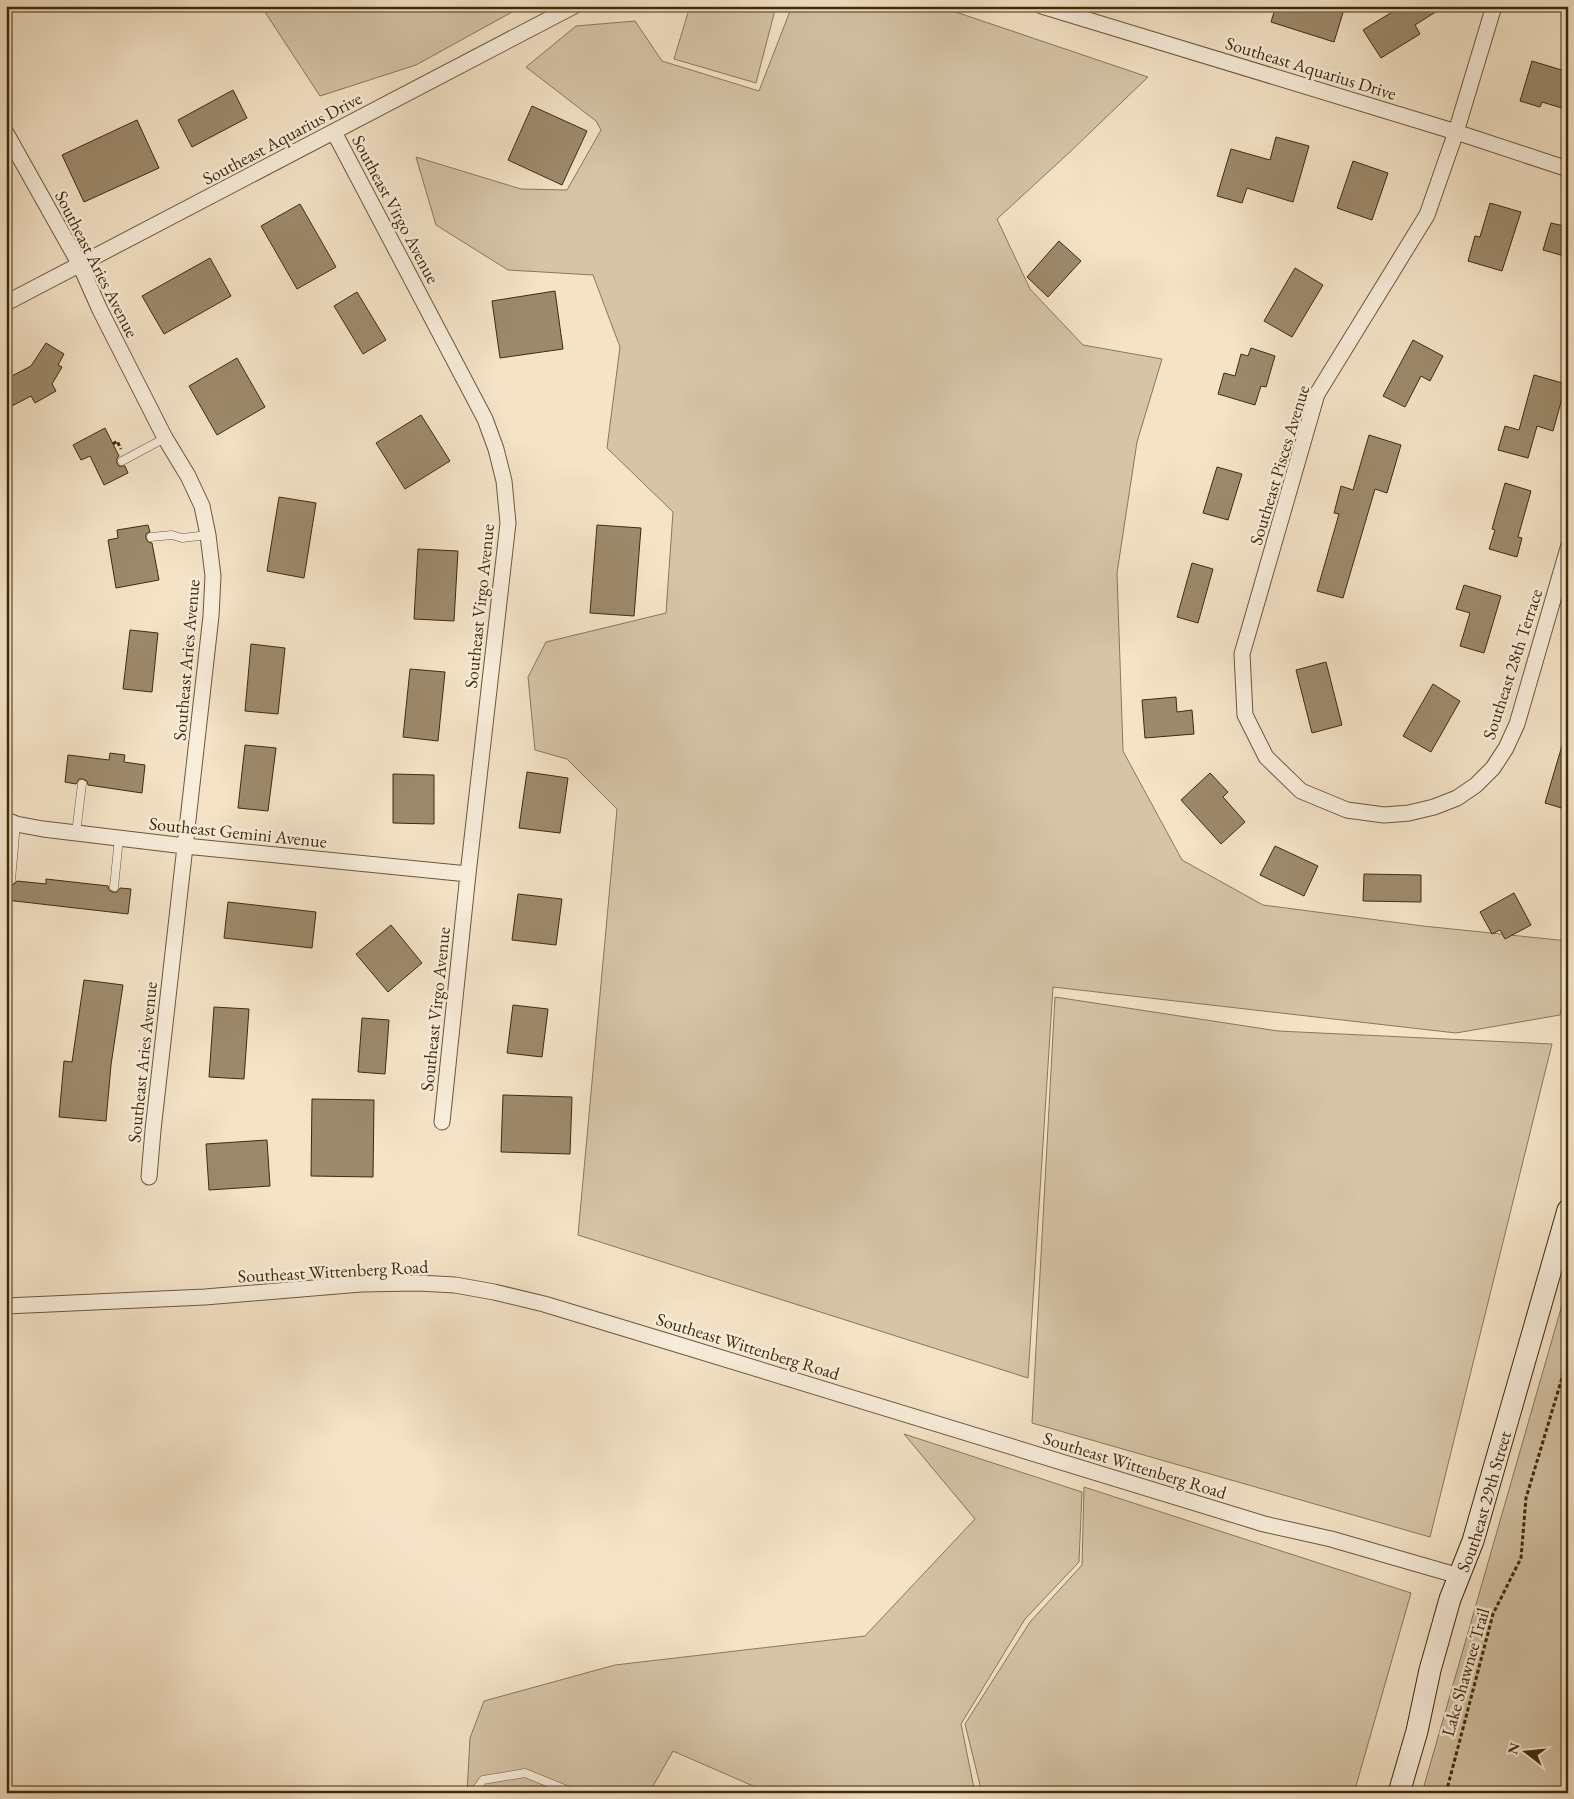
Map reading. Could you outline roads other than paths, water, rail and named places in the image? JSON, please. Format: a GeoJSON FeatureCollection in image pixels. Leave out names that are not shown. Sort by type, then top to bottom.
{"type":"FeatureCollection","features":[{"type":"Feature","properties":{"kind":"main road","name":"Southeast 29th Street"},"geometry":{"type":"LineString","coordinates":[[1399,1793],[1417,1731],[1450,1599],[1473,1541],[1568,1210]]}},
{"type":"Feature","properties":{"kind":"street","name":"Southeast Aquarius Drive"},"geometry":{"type":"LineString","coordinates":[[6,303],[574,6]]}},
{"type":"Feature","properties":{"kind":"street","name":"Southeast Aquarius Drive"},"geometry":{"type":"LineString","coordinates":[[1042,6],[1456,132],[1568,169]]}},
{"type":"Feature","properties":{"kind":"street","name":"Southeast Pisces Avenue"},"geometry":{"type":"LineString","coordinates":[[1366,814],[1347,810],[1300,791],[1266,757],[1245,715],[1242,654],[1317,394],[1427,215],[1456,132],[1494,6]]}},
{"type":"Feature","properties":{"kind":"street","name":"Southeast Virgo Avenue"},"geometry":{"type":"LineString","coordinates":[[334,132],[485,419],[496,449],[504,481],[508,523],[442,1122]]}},
{"type":"Feature","properties":{"kind":"street","name":"Southeast Aries Avenue"},"geometry":{"type":"LineString","coordinates":[[6,133],[80,265],[100,310],[165,438],[191,483],[202,506],[208,535],[213,576],[211,616],[149,1177]]}},
{"type":"Feature","properties":{"kind":"street","name":"Southeast 28th Terrace"},"geometry":{"type":"LineString","coordinates":[[1366,814],[1409,813],[1434,807],[1457,798],[1476,785],[1493,768],[1506,748],[1517,724],[1568,548]]}},
{"type":"Feature","properties":{"kind":"street","name":"Southeast Gemini Avenue"},"geometry":{"type":"LineString","coordinates":[[11,822],[76,833],[185,846],[468,874]]}},
{"type":"Feature","properties":{"kind":"street","name":"Southeast Wittenberg Road"},"geometry":{"type":"LineString","coordinates":[[6,1306],[205,1297],[361,1284],[418,1283],[456,1285],[494,1292],[544,1304],[1264,1524],[1331,1539],[1459,1576]]}},
{"type":"Feature","properties":{"kind":"lane"},"geometry":{"type":"LineString","coordinates":[[122,461],[165,438]]}},
{"type":"Feature","properties":{"kind":"lane"},"geometry":{"type":"LineString","coordinates":[[151,537],[172,535],[182,538],[208,535]]}},
{"type":"Feature","properties":{"kind":"lane"},"geometry":{"type":"LineString","coordinates":[[76,833],[82,784]]}},
{"type":"Feature","properties":{"kind":"lane"},"geometry":{"type":"LineString","coordinates":[[11,822],[11,880]]}},
{"type":"Feature","properties":{"kind":"lane"},"geometry":{"type":"LineString","coordinates":[[114,887],[119,838]]}},
{"type":"Feature","properties":{"kind":"lane"},"geometry":{"type":"LineString","coordinates":[[474,1793],[483,1780],[525,1773],[574,1793]]}}]}
